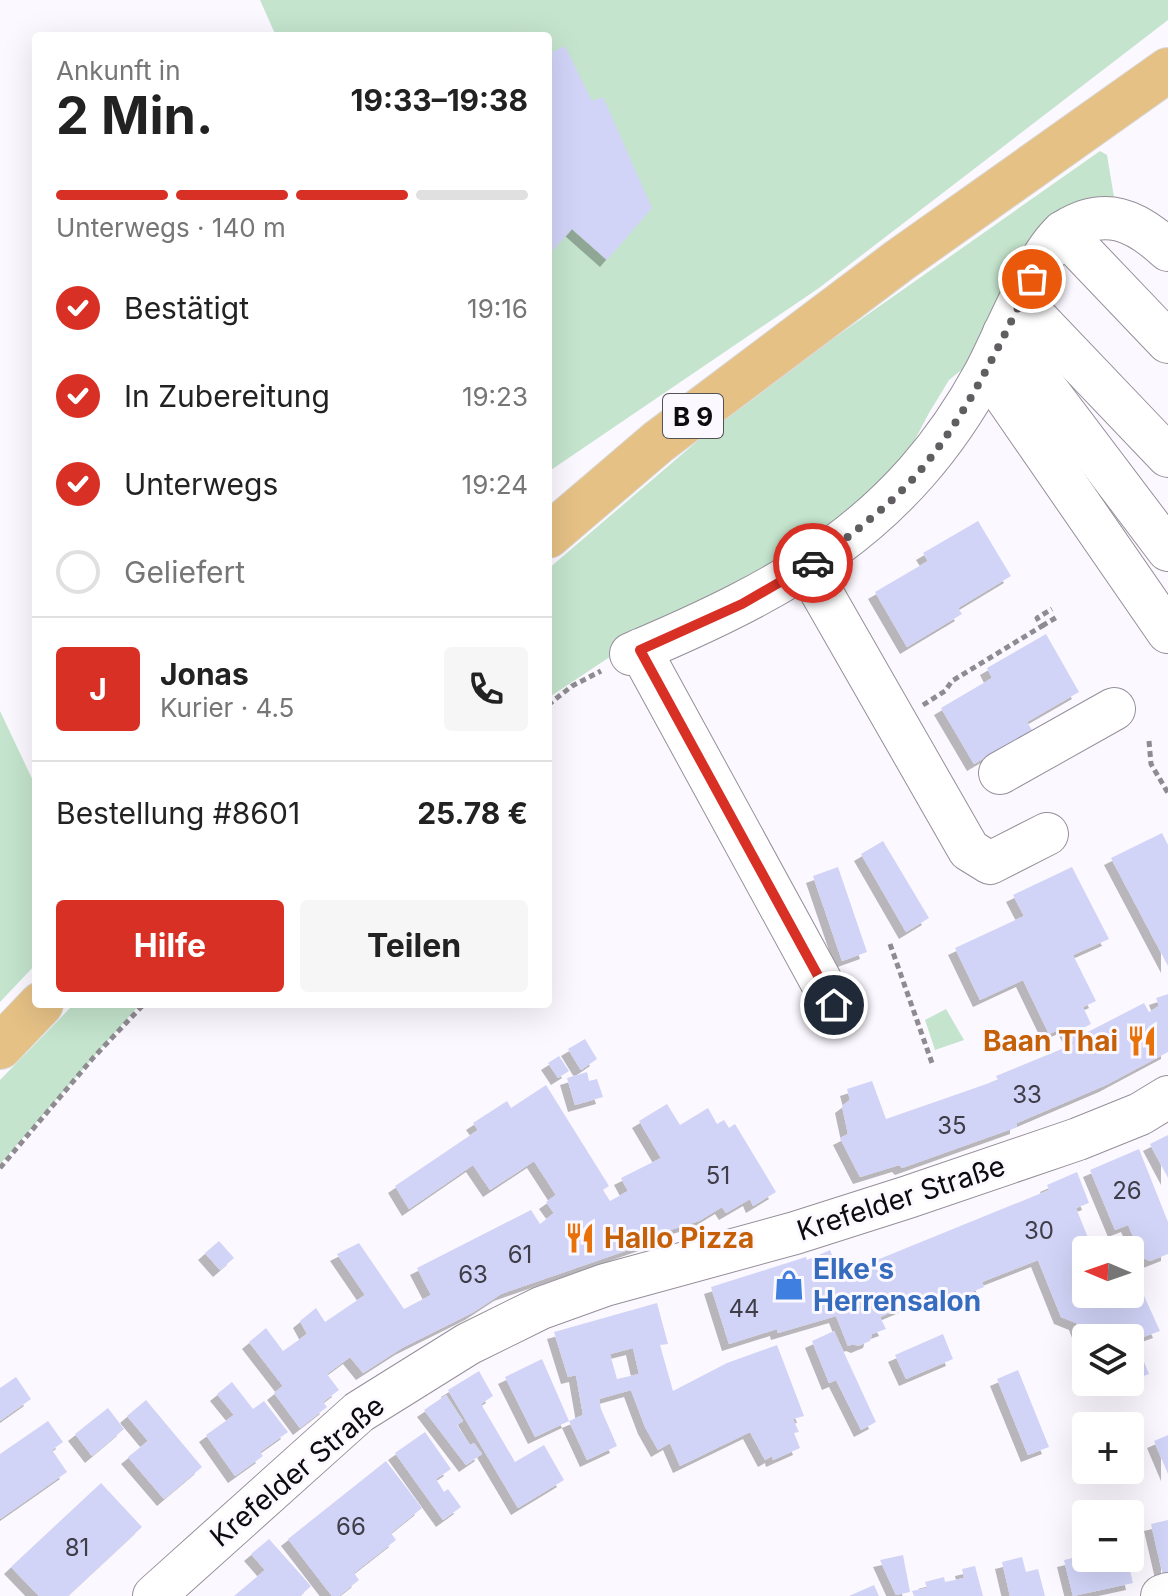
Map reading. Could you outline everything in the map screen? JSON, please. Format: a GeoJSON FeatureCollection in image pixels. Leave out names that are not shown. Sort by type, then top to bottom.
{"type":"FeatureCollection","features":[{"type":"Feature","properties":{"kind":"main road","name":"B 9"},"geometry":{"type":"LineString","coordinates":[[552,533],[658,442],[900,260],[1168,70]]}},
{"type":"Feature","properties":{"kind":"main road"},"geometry":{"type":"LineString","coordinates":[[0,1047],[37,1008]]}},
{"type":"Feature","properties":{"kind":"street"},"geometry":{"type":"LineString","coordinates":[[834,1005],[636,652],[742,604],[807,567],[869,522],[912,479],[948,434],[985,374],[1043,257],[1063,232],[1099,216],[1139,226],[1168,250]]}},
{"type":"Feature","properties":{"kind":"street"},"geometry":{"type":"LineString","coordinates":[[1063,232],[1168,342]]}},
{"type":"Feature","properties":{"kind":"street"},"geometry":{"type":"LineString","coordinates":[[1013,317],[1168,456]]}},
{"type":"Feature","properties":{"kind":"street"},"geometry":{"type":"LineString","coordinates":[[1013,317],[1168,550]]}},
{"type":"Feature","properties":{"kind":"street"},"geometry":{"type":"LineString","coordinates":[[985,374],[1003,393],[1168,632]]}},
{"type":"Feature","properties":{"kind":"street"},"geometry":{"type":"LineString","coordinates":[[807,567],[969,850],[990,863],[1047,834]]}},
{"type":"Feature","properties":{"kind":"street"},"geometry":{"type":"LineString","coordinates":[[1000,773],[1114,709]]}},
{"type":"Feature","properties":{"kind":"street","name":"Krefelder Straße"},"geometry":{"type":"LineString","coordinates":[[154,1596],[359,1412],[468,1344],[541,1308],[605,1285],[795,1233],[908,1197],[1078,1139],[1140,1114],[1168,1097]]}},
{"type":"Feature","properties":{"kind":"street"},"geometry":{"type":"LineString","coordinates":[[1162,1596],[1168,1594]]}},
{"type":"Feature","properties":{"kind":"path"},"geometry":{"type":"LineString","coordinates":[[1042,626],[1037,618],[1052,609]]}},
{"type":"Feature","properties":{"kind":"path"},"geometry":{"type":"LineString","coordinates":[[922,706],[945,691],[952,681],[1057,617]]}},
{"type":"Feature","properties":{"kind":"path"},"geometry":{"type":"LineString","coordinates":[[552,702],[572,686],[636,652]]}},
{"type":"Feature","properties":{"kind":"path"},"geometry":{"type":"LineString","coordinates":[[1149,741],[1151,764],[1168,793]]}},
{"type":"Feature","properties":{"kind":"path"},"geometry":{"type":"LineString","coordinates":[[890,944],[932,1063]]}},
{"type":"Feature","properties":{"kind":"path"},"geometry":{"type":"LineString","coordinates":[[0,1168],[93,1058],[140,1008]]}},
{"type":"Feature","properties":{"kind":"green space"},"geometry":{"type":"Polygon","coordinates":[[[260,0],[1168,0],[1168,20],[819,288],[552,469],[552,32],[274,32],[260,0]]]}},
{"type":"Feature","properties":{"kind":"green space"},"geometry":{"type":"Polygon","coordinates":[[[1100,151],[1107,155],[1115,203],[981,354],[949,380],[899,470],[853,517],[643,635],[552,695],[552,566],[701,438],[830,341],[1100,151]]]}},
{"type":"Feature","properties":{"kind":"green space"},"geometry":{"type":"Polygon","coordinates":[[[0,711],[32,779],[32,968],[0,1002],[0,711]]]}},
{"type":"Feature","properties":{"kind":"green space"},"geometry":{"type":"Polygon","coordinates":[[[70,1008],[136,1008],[0,1164],[0,1080],[70,1008]]]}},
{"type":"Feature","properties":{"kind":"green space"},"geometry":{"type":"Polygon","coordinates":[[[946,1009],[964,1040],[935,1050],[925,1020],[946,1009]]]}},
{"type":"Feature","properties":{"kind":"building"},"geometry":{"type":"Polygon","coordinates":[[[565,46],[592,101],[603,97],[652,208],[607,260],[572,229],[552,252],[552,52],[565,46]]]}},
{"type":"Feature","properties":{"kind":"building"},"geometry":{"type":"Polygon","coordinates":[[[978,521],[1011,576],[958,608],[962,614],[907,647],[875,592],[928,561],[923,553],[978,521]]]}},
{"type":"Feature","properties":{"kind":"building"},"geometry":{"type":"Polygon","coordinates":[[[1046,634],[1079,692],[1027,722],[1032,730],[974,764],[941,708],[992,678],[987,668],[1046,634]]]}},
{"type":"Feature","properties":{"kind":"building"},"geometry":{"type":"Polygon","coordinates":[[[1162,833],[1168,845],[1168,966],[1111,858],[1162,833]]]}},
{"type":"Feature","properties":{"kind":"building"},"geometry":{"type":"Polygon","coordinates":[[[883,841],[929,918],[906,932],[861,854],[883,841]]]}},
{"type":"Feature","properties":{"kind":"building"},"geometry":{"type":"Polygon","coordinates":[[[838,867],[867,952],[842,961],[813,876],[838,867]]]}},
{"type":"Feature","properties":{"kind":"building"},"geometry":{"type":"Polygon","coordinates":[[[1072,867],[1109,939],[1073,955],[1096,1001],[1083,1007],[1091,1024],[1079,1030],[1082,1035],[1144,1003],[1149,1012],[1159,1006],[1156,998],[1168,994],[1168,1052],[1106,1085],[1017,1123],[1017,1127],[902,1168],[899,1165],[860,1177],[840,1138],[848,1134],[842,1106],[850,1100],[847,1089],[872,1081],[886,1119],[998,1080],[996,1076],[1074,1044],[1065,1027],[1049,1034],[1023,980],[980,1000],[955,948],[1024,916],[1013,895],[1072,867]]]}},
{"type":"Feature","properties":{"kind":"building"},"geometry":{"type":"Polygon","coordinates":[[[585,1039],[597,1059],[581,1070],[568,1049],[585,1039]]]}},
{"type":"Feature","properties":{"kind":"building"},"geometry":{"type":"Polygon","coordinates":[[[559,1056],[569,1071],[558,1078],[548,1063],[559,1056]]]}},
{"type":"Feature","properties":{"kind":"building"},"geometry":{"type":"Polygon","coordinates":[[[587,1072],[589,1081],[597,1079],[603,1097],[575,1105],[567,1078],[587,1072]]]}},
{"type":"Feature","properties":{"kind":"building"},"geometry":{"type":"Polygon","coordinates":[[[546,1085],[609,1186],[603,1190],[610,1201],[628,1191],[621,1178],[661,1158],[639,1121],[667,1104],[680,1125],[708,1108],[717,1124],[724,1120],[729,1128],[735,1124],[776,1192],[753,1206],[750,1199],[726,1213],[722,1207],[699,1221],[654,1235],[657,1240],[501,1294],[363,1373],[350,1357],[327,1374],[339,1390],[323,1402],[327,1407],[300,1428],[274,1393],[283,1386],[249,1342],[266,1328],[283,1351],[307,1334],[300,1321],[316,1308],[325,1322],[365,1295],[337,1254],[359,1243],[404,1309],[431,1295],[417,1268],[531,1210],[540,1224],[554,1213],[546,1202],[556,1195],[534,1161],[490,1190],[473,1165],[409,1209],[395,1186],[478,1130],[473,1123],[507,1101],[511,1108],[546,1085]]]}},
{"type":"Feature","properties":{"kind":"building"},"geometry":{"type":"Polygon","coordinates":[[[1168,1135],[1168,1178],[1150,1144],[1168,1135]]]}},
{"type":"Feature","properties":{"kind":"building"},"geometry":{"type":"Polygon","coordinates":[[[1139,1149],[1168,1222],[1168,1254],[1150,1261],[1144,1258],[1144,1236],[1133,1236],[1128,1225],[1115,1230],[1090,1170],[1139,1149]]]}},
{"type":"Feature","properties":{"kind":"building"},"geometry":{"type":"Polygon","coordinates":[[[1077,1172],[1089,1203],[1076,1208],[1087,1236],[1072,1236],[1072,1308],[1144,1308],[1144,1296],[1160,1331],[1144,1337],[1144,1324],[1076,1324],[1061,1317],[1038,1260],[982,1282],[984,1287],[935,1307],[931,1295],[880,1317],[886,1329],[872,1334],[870,1341],[858,1346],[848,1346],[836,1316],[729,1344],[711,1287],[806,1257],[807,1260],[830,1250],[840,1275],[1049,1190],[1047,1185],[1077,1172]]]}},
{"type":"Feature","properties":{"kind":"building"},"geometry":{"type":"Polygon","coordinates":[[[219,1241],[234,1258],[220,1270],[205,1253],[219,1241]]]}},
{"type":"Feature","properties":{"kind":"building"},"geometry":{"type":"Polygon","coordinates":[[[657,1303],[668,1344],[660,1345],[673,1391],[727,1363],[777,1345],[804,1416],[793,1419],[799,1432],[794,1433],[800,1448],[773,1460],[772,1456],[765,1460],[750,1432],[680,1466],[670,1443],[658,1450],[645,1427],[631,1390],[599,1399],[617,1446],[587,1460],[569,1421],[583,1415],[576,1375],[568,1377],[554,1332],[657,1303]],[[633,1348],[610,1354],[617,1379],[639,1374],[633,1348]]]}},
{"type":"Feature","properties":{"kind":"building"},"geometry":{"type":"Polygon","coordinates":[[[834,1331],[876,1422],[861,1430],[836,1380],[829,1383],[812,1341],[834,1331]]]}},
{"type":"Feature","properties":{"kind":"building"},"geometry":{"type":"Polygon","coordinates":[[[943,1334],[953,1359],[906,1379],[895,1355],[943,1334]]]}},
{"type":"Feature","properties":{"kind":"building"},"geometry":{"type":"Polygon","coordinates":[[[542,1359],[569,1421],[535,1437],[505,1377],[542,1359]]]}},
{"type":"Feature","properties":{"kind":"building"},"geometry":{"type":"Polygon","coordinates":[[[1018,1370],[1049,1447],[1028,1455],[997,1379],[1018,1370]]]}},
{"type":"Feature","properties":{"kind":"building"},"geometry":{"type":"Polygon","coordinates":[[[479,1371],[493,1396],[481,1404],[515,1462],[544,1445],[564,1480],[518,1508],[448,1390],[479,1371]]]}},
{"type":"Feature","properties":{"kind":"building"},"geometry":{"type":"Polygon","coordinates":[[[16,1377],[31,1399],[0,1421],[0,1388],[16,1377]]]}},
{"type":"Feature","properties":{"kind":"building"},"geometry":{"type":"Polygon","coordinates":[[[232,1382],[253,1409],[264,1401],[288,1432],[260,1452],[263,1456],[235,1476],[206,1435],[234,1415],[217,1394],[232,1382]]]}},
{"type":"Feature","properties":{"kind":"building"},"geometry":{"type":"Polygon","coordinates":[[[446,1395],[463,1421],[457,1425],[470,1445],[474,1443],[482,1454],[466,1465],[424,1410],[446,1395]]]}},
{"type":"Feature","properties":{"kind":"building"},"geometry":{"type":"Polygon","coordinates":[[[146,1400],[202,1467],[164,1499],[128,1457],[148,1441],[127,1416],[146,1400]]]}},
{"type":"Feature","properties":{"kind":"building"},"geometry":{"type":"Polygon","coordinates":[[[108,1408],[124,1429],[92,1456],[75,1434],[108,1408]]]}},
{"type":"Feature","properties":{"kind":"building"},"geometry":{"type":"Polygon","coordinates":[[[48,1421],[63,1442],[52,1450],[67,1472],[0,1519],[0,1454],[48,1421]]]}},
{"type":"Feature","properties":{"kind":"building"},"geometry":{"type":"Polygon","coordinates":[[[425,1432],[451,1469],[436,1479],[444,1492],[448,1489],[461,1507],[443,1520],[395,1453],[425,1432]]]}},
{"type":"Feature","properties":{"kind":"building"},"geometry":{"type":"Polygon","coordinates":[[[1168,1435],[1168,1474],[1154,1441],[1168,1435]]]}},
{"type":"Feature","properties":{"kind":"building"},"geometry":{"type":"Polygon","coordinates":[[[386,1461],[422,1508],[391,1533],[396,1540],[354,1573],[359,1580],[339,1596],[332,1596],[288,1539],[386,1461]]]}},
{"type":"Feature","properties":{"kind":"building"},"geometry":{"type":"Polygon","coordinates":[[[101,1483],[142,1527],[68,1596],[39,1596],[11,1567],[101,1483]]]}},
{"type":"Feature","properties":{"kind":"building"},"geometry":{"type":"Polygon","coordinates":[[[1168,1520],[1168,1575],[1163,1576],[1151,1524],[1168,1520]]]}},
{"type":"Feature","properties":{"kind":"building"},"geometry":{"type":"Polygon","coordinates":[[[269,1539],[311,1586],[300,1596],[234,1596],[265,1570],[251,1554],[269,1539]]]}},
{"type":"Feature","properties":{"kind":"building"},"geometry":{"type":"Polygon","coordinates":[[[903,1555],[910,1592],[896,1595],[880,1560],[903,1555]]]}},
{"type":"Feature","properties":{"kind":"building"},"geometry":{"type":"Polygon","coordinates":[[[1022,1557],[1026,1572],[1038,1569],[1045,1596],[1010,1596],[1002,1562],[1022,1557]]]}},
{"type":"Feature","properties":{"kind":"building"},"geometry":{"type":"Polygon","coordinates":[[[1072,1558],[1072,1572],[1130,1572],[1133,1583],[1073,1596],[1064,1560],[1072,1558]]]}},
{"type":"Feature","properties":{"kind":"building"},"geometry":{"type":"Polygon","coordinates":[[[975,1566],[983,1596],[914,1596],[912,1591],[927,1588],[925,1582],[944,1577],[945,1582],[964,1578],[962,1569],[975,1566]]]}},
{"type":"Feature","properties":{"kind":"building"},"geometry":{"type":"Polygon","coordinates":[[[874,1585],[879,1596],[849,1596],[874,1585]]]}},
{"type":"Feature","properties":{"kind":"way so far"},"geometry":{"type":"LineString","coordinates":[[813,563],[869,522],[912,479],[948,434],[985,374],[1032,279]]}},
{"type":"Feature","properties":{"kind":"place","name":"Baan Thai"},"geometry":{"type":"Point","coordinates":[1142,1041]}},
{"type":"Feature","properties":{"kind":"place","name":"Hallo Pizza"},"geometry":{"type":"Point","coordinates":[580,1238]}},
{"type":"Feature","properties":{"kind":"place","name":"Elke's Herrensalon"},"geometry":{"type":"Point","coordinates":[789,1285]}},
{"type":"Feature","properties":{"kind":"route"},"geometry":{"type":"LineString","coordinates":[[813,563],[742,604],[640,650],[834,1005]]}}]}
